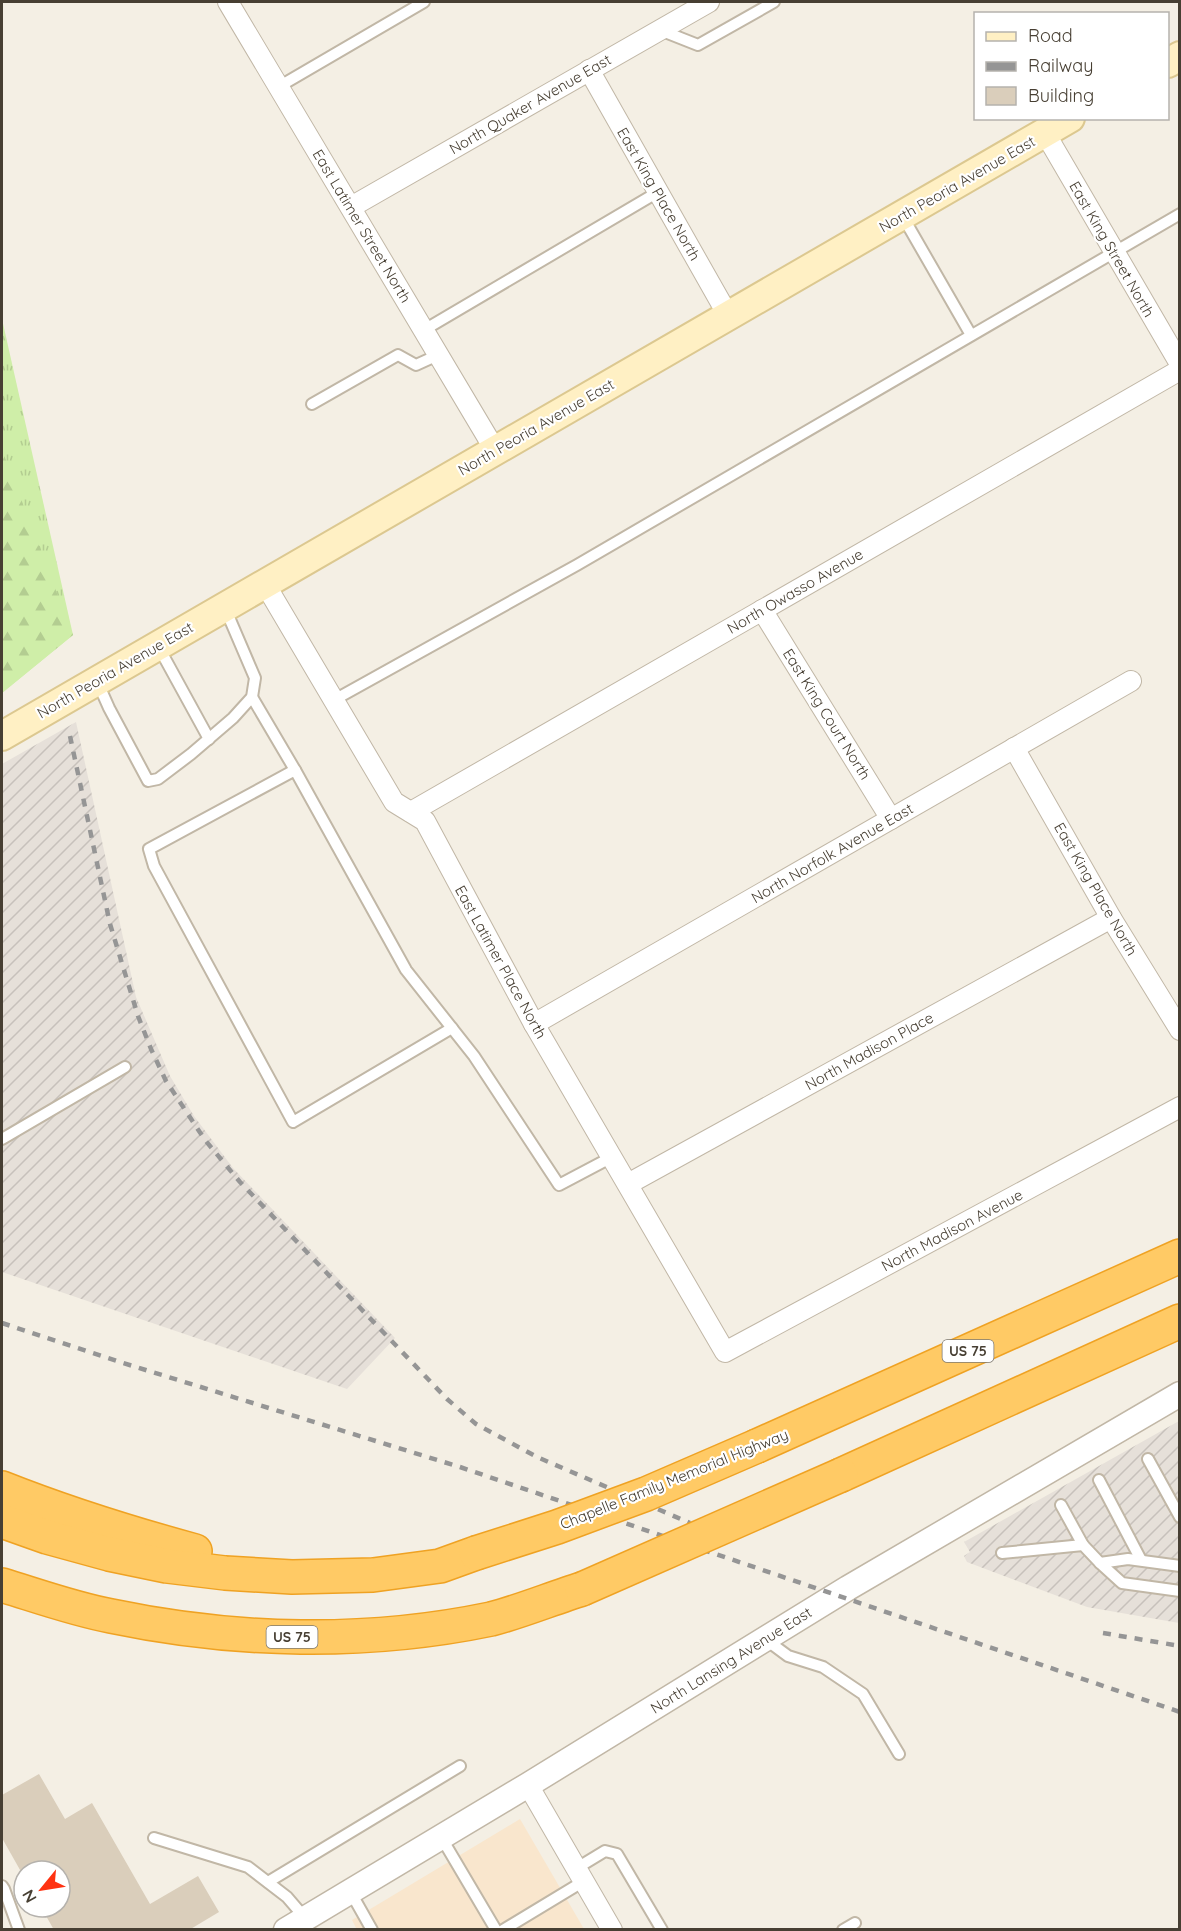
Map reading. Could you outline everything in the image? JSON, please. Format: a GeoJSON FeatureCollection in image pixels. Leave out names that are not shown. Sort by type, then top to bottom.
{"type":"FeatureCollection","features":[{"type":"Feature","properties":{"kind":"highway","name":"Chapelle Family Memorial Highway"},"geometry":{"type":"LineString","coordinates":[[2,1521],[47,1537],[109,1554],[167,1566],[225,1573],[292,1577],[373,1575],[440,1566],[646,1494],[1179,1256]]}},
{"type":"Feature","properties":{"kind":"highway","name":"US 75"},"geometry":{"type":"LineString","coordinates":[[2,1585],[110,1616],[243,1634],[304,1638],[371,1635],[493,1618],[582,1589],[841,1475],[1179,1321]]}},
{"type":"Feature","properties":{"kind":"highway"},"geometry":{"type":"LineString","coordinates":[[2,1488],[105,1526],[292,1577]]}},
{"type":"Feature","properties":{"kind":"main road","name":"North Peoria Avenue East"},"geometry":{"type":"LineString","coordinates":[[2,736],[97,681],[164,657],[230,619],[264,584],[1067,120]]}},
{"type":"Feature","properties":{"kind":"street","name":"East Latimer Street North"},"geometry":{"type":"LineString","coordinates":[[228,2],[495,450]]}},
{"type":"Feature","properties":{"kind":"street","name":"North Quaker Avenue East"},"geometry":{"type":"LineString","coordinates":[[351,207],[710,2]]}},
{"type":"Feature","properties":{"kind":"street","name":"East King Place North"},"geometry":{"type":"LineString","coordinates":[[589,70],[729,317]]}},
{"type":"Feature","properties":{"kind":"street","name":"East King Street North"},"geometry":{"type":"LineString","coordinates":[[1045,133],[1179,364]]}},
{"type":"Feature","properties":{"kind":"street","name":"North Owasso Avenue"},"geometry":{"type":"LineString","coordinates":[[411,812],[1179,370]]}},
{"type":"Feature","properties":{"kind":"street","name":"East Latimer Place North"},"geometry":{"type":"LineString","coordinates":[[264,584],[393,801],[424,821],[534,1024],[725,1352]]}},
{"type":"Feature","properties":{"kind":"street","name":"East King Court North"},"geometry":{"type":"LineString","coordinates":[[762,610],[891,819]]}},
{"type":"Feature","properties":{"kind":"street","name":"North Norfolk Avenue East"},"geometry":{"type":"LineString","coordinates":[[534,1024],[1131,681]]}},
{"type":"Feature","properties":{"kind":"street","name":"East King Place North"},"geometry":{"type":"LineString","coordinates":[[1014,747],[1111,918],[1179,1030]]}},
{"type":"Feature","properties":{"kind":"street","name":"North Madison Place"},"geometry":{"type":"LineString","coordinates":[[628,1184],[1111,918]]}},
{"type":"Feature","properties":{"kind":"street","name":"North Madison Avenue"},"geometry":{"type":"LineString","coordinates":[[725,1352],[1179,1107]]}},
{"type":"Feature","properties":{"kind":"street","name":"North Lansing Avenue East"},"geometry":{"type":"LineString","coordinates":[[295,1924],[528,1785],[848,1588],[1179,1394]]}},
{"type":"Feature","properties":{"kind":"street"},"geometry":{"type":"LineString","coordinates":[[528,1785],[612,1929]]}},
{"type":"Feature","properties":{"kind":"lane"},"geometry":{"type":"LineString","coordinates":[[280,86],[424,2]]}},
{"type":"Feature","properties":{"kind":"lane"},"geometry":{"type":"LineString","coordinates":[[660,30],[698,45],[774,2]]}},
{"type":"Feature","properties":{"kind":"lane"},"geometry":{"type":"LineString","coordinates":[[424,330],[658,192]]}},
{"type":"Feature","properties":{"kind":"lane"},"geometry":{"type":"LineString","coordinates":[[334,700],[577,565],[1179,214]]}},
{"type":"Feature","properties":{"kind":"lane"},"geometry":{"type":"LineString","coordinates":[[902,216],[971,335]]}},
{"type":"Feature","properties":{"kind":"lane"},"geometry":{"type":"LineString","coordinates":[[312,404],[398,355],[416,365],[438,355]]}},
{"type":"Feature","properties":{"kind":"lane"},"geometry":{"type":"LineString","coordinates":[[97,681],[148,781],[159,778],[209,739],[252,697],[255,678],[230,619]]}},
{"type":"Feature","properties":{"kind":"lane"},"geometry":{"type":"LineString","coordinates":[[164,657],[209,739]]}},
{"type":"Feature","properties":{"kind":"lane"},"geometry":{"type":"LineString","coordinates":[[252,697],[406,969],[474,1056],[559,1185],[612,1157]]}},
{"type":"Feature","properties":{"kind":"lane"},"geometry":{"type":"LineString","coordinates":[[295,770],[149,849],[154,866],[293,1122],[452,1028]]}},
{"type":"Feature","properties":{"kind":"lane"},"geometry":{"type":"LineString","coordinates":[[2,1139],[125,1067]]}},
{"type":"Feature","properties":{"kind":"lane"},"geometry":{"type":"LineString","coordinates":[[1148,1459],[1179,1517]]}},
{"type":"Feature","properties":{"kind":"lane"},"geometry":{"type":"LineString","coordinates":[[1099,1480],[1141,1560]]}},
{"type":"Feature","properties":{"kind":"lane"},"geometry":{"type":"LineString","coordinates":[[1060,1505],[1083,1545],[1122,1583],[1179,1591]]}},
{"type":"Feature","properties":{"kind":"lane"},"geometry":{"type":"LineString","coordinates":[[1002,1552],[1083,1545]]}},
{"type":"Feature","properties":{"kind":"lane"},"geometry":{"type":"LineString","coordinates":[[1100,1563],[1128,1559],[1179,1566]]}},
{"type":"Feature","properties":{"kind":"lane"},"geometry":{"type":"LineString","coordinates":[[765,1639],[788,1656],[823,1667],[863,1694],[899,1754]]}},
{"type":"Feature","properties":{"kind":"lane"},"geometry":{"type":"LineString","coordinates":[[268,1882],[460,1766]]}},
{"type":"Feature","properties":{"kind":"lane"},"geometry":{"type":"LineString","coordinates":[[441,1837],[496,1929]]}},
{"type":"Feature","properties":{"kind":"lane"},"geometry":{"type":"LineString","coordinates":[[154,1838],[248,1867],[287,1897],[295,1924]]}},
{"type":"Feature","properties":{"kind":"lane"},"geometry":{"type":"LineString","coordinates":[[503,1929],[580,1875],[605,1851],[617,1854],[662,1929]]}},
{"type":"Feature","properties":{"kind":"lane"},"geometry":{"type":"LineString","coordinates":[[2,1886],[19,1929]]}},
{"type":"Feature","properties":{"kind":"lane"},"geometry":{"type":"LineString","coordinates":[[350,1891],[372,1929]]}},
{"type":"Feature","properties":{"kind":"lane"},"geometry":{"type":"LineString","coordinates":[[843,1929],[855,1923]]}},
{"type":"Feature","properties":{"kind":"shaded area"},"geometry":{"type":"Polygon","coordinates":[[[76,722],[136,997],[170,1076],[194,1116],[233,1168],[395,1338],[347,1389],[2,1272],[2,764],[76,722]]]}},
{"type":"Feature","properties":{"kind":"shaded area"},"geometry":{"type":"Polygon","coordinates":[[[1179,1421],[1179,1623],[1087,1607],[967,1562],[964,1556],[970,1552],[964,1542],[1179,1421]]]}},
{"type":"Feature","properties":{"kind":"shaded area"},"geometry":{"type":"Polygon","coordinates":[[[520,1819],[584,1929],[357,1930],[352,1920],[520,1819]]]}},
{"type":"Feature","properties":{"kind":"green space"},"geometry":{"type":"Polygon","coordinates":[[[2,319],[73,635],[2,693],[2,319]]]}},
{"type":"Feature","properties":{"kind":"green space"},"geometry":{"type":"Polygon","coordinates":[[[2,450],[73,635],[2,693],[2,450]]]}},
{"type":"Feature","properties":{"kind":"building"},"geometry":{"type":"Polygon","coordinates":[[[39,1774],[65,1819],[92,1803],[150,1904],[198,1876],[219,1912],[189,1930],[54,1930],[48,1919],[72,1919],[72,1859],[14,1859],[2,1838],[2,1795],[39,1774]]]}},
{"type":"Feature","properties":{"kind":"railway"},"geometry":{"type":"LineString","coordinates":[[70,736],[110,924],[138,1016],[166,1081],[205,1140],[240,1182],[447,1399],[476,1424],[537,1457],[690,1523]]}},
{"type":"Feature","properties":{"kind":"railway"},"geometry":{"type":"LineString","coordinates":[[2,1323],[123,1363],[460,1467],[1180,1712]]}},
{"type":"Feature","properties":{"kind":"railway"},"geometry":{"type":"LineString","coordinates":[[1103,1633],[1180,1646]]}}]}
